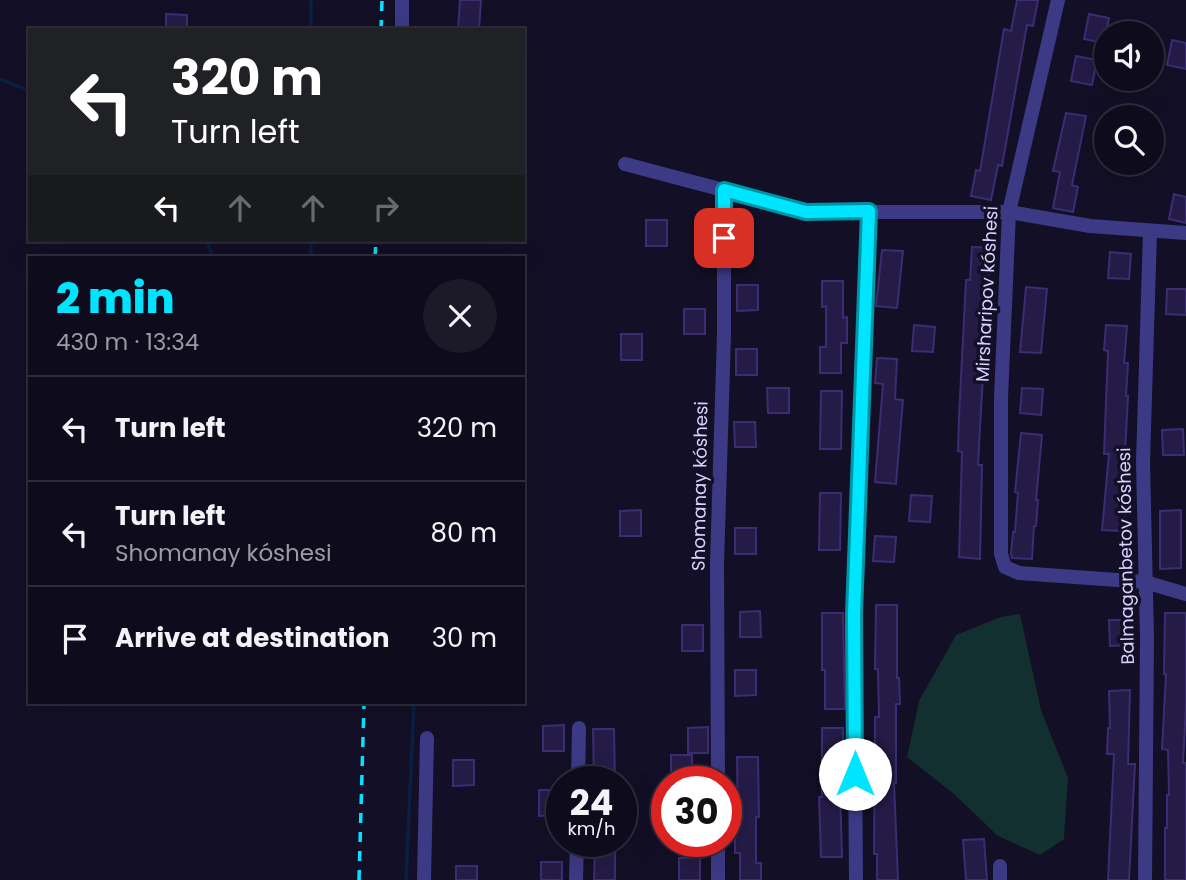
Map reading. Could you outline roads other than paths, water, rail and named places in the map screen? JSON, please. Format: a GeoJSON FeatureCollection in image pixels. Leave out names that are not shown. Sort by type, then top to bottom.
{"type":"FeatureCollection","features":[{"type":"Feature","properties":{"kind":"street"},"geometry":{"type":"LineString","coordinates":[[402,0],[402,28]]}},
{"type":"Feature","properties":{"kind":"street","name":"Mirsharipov kóshesi"},"geometry":{"type":"LineString","coordinates":[[1058,0],[1009,212],[1001,398],[1001,554],[1006,567],[1019,573],[1145,582]]}},
{"type":"Feature","properties":{"kind":"street"},"geometry":{"type":"LineString","coordinates":[[625,164],[806,212],[1009,212],[1090,226],[1186,233]]}},
{"type":"Feature","properties":{"kind":"street","name":"Shomanay kóshesi"},"geometry":{"type":"LineString","coordinates":[[718,766],[717,564],[724,334],[724,190]]}},
{"type":"Feature","properties":{"kind":"street"},"geometry":{"type":"LineString","coordinates":[[856,880],[854,614],[869,211]]}},
{"type":"Feature","properties":{"kind":"street","name":"Balmaganbetov kóshesi"},"geometry":{"type":"LineString","coordinates":[[1145,880],[1147,636],[1143,462],[1150,232]]}},
{"type":"Feature","properties":{"kind":"street"},"geometry":{"type":"LineString","coordinates":[[1145,582],[1186,594]]}},
{"type":"Feature","properties":{"kind":"street"},"geometry":{"type":"LineString","coordinates":[[578,766],[579,728]]}},
{"type":"Feature","properties":{"kind":"street"},"geometry":{"type":"LineString","coordinates":[[424,880],[427,738]]}},
{"type":"Feature","properties":{"kind":"street"},"geometry":{"type":"LineString","coordinates":[[576,857],[576,880]]}},
{"type":"Feature","properties":{"kind":"street"},"geometry":{"type":"LineString","coordinates":[[718,857],[718,880]]}},
{"type":"Feature","properties":{"kind":"waterway"},"geometry":{"type":"LineString","coordinates":[[311,0],[311,28]]}},
{"type":"Feature","properties":{"kind":"waterway"},"geometry":{"type":"LineString","coordinates":[[0,79],[28,90]]}},
{"type":"Feature","properties":{"kind":"waterway"},"geometry":{"type":"LineString","coordinates":[[208,242],[212,256]]}},
{"type":"Feature","properties":{"kind":"waterway"},"geometry":{"type":"LineString","coordinates":[[311,242],[311,256]]}},
{"type":"Feature","properties":{"kind":"waterway"},"geometry":{"type":"LineString","coordinates":[[406,880],[414,704]]}},
{"type":"Feature","properties":{"kind":"railway"},"geometry":{"type":"LineString","coordinates":[[381,28],[382,0]]}},
{"type":"Feature","properties":{"kind":"railway"},"geometry":{"type":"LineString","coordinates":[[375,256],[376,242]]}},
{"type":"Feature","properties":{"kind":"railway"},"geometry":{"type":"LineString","coordinates":[[359,880],[364,704]]}}]}
